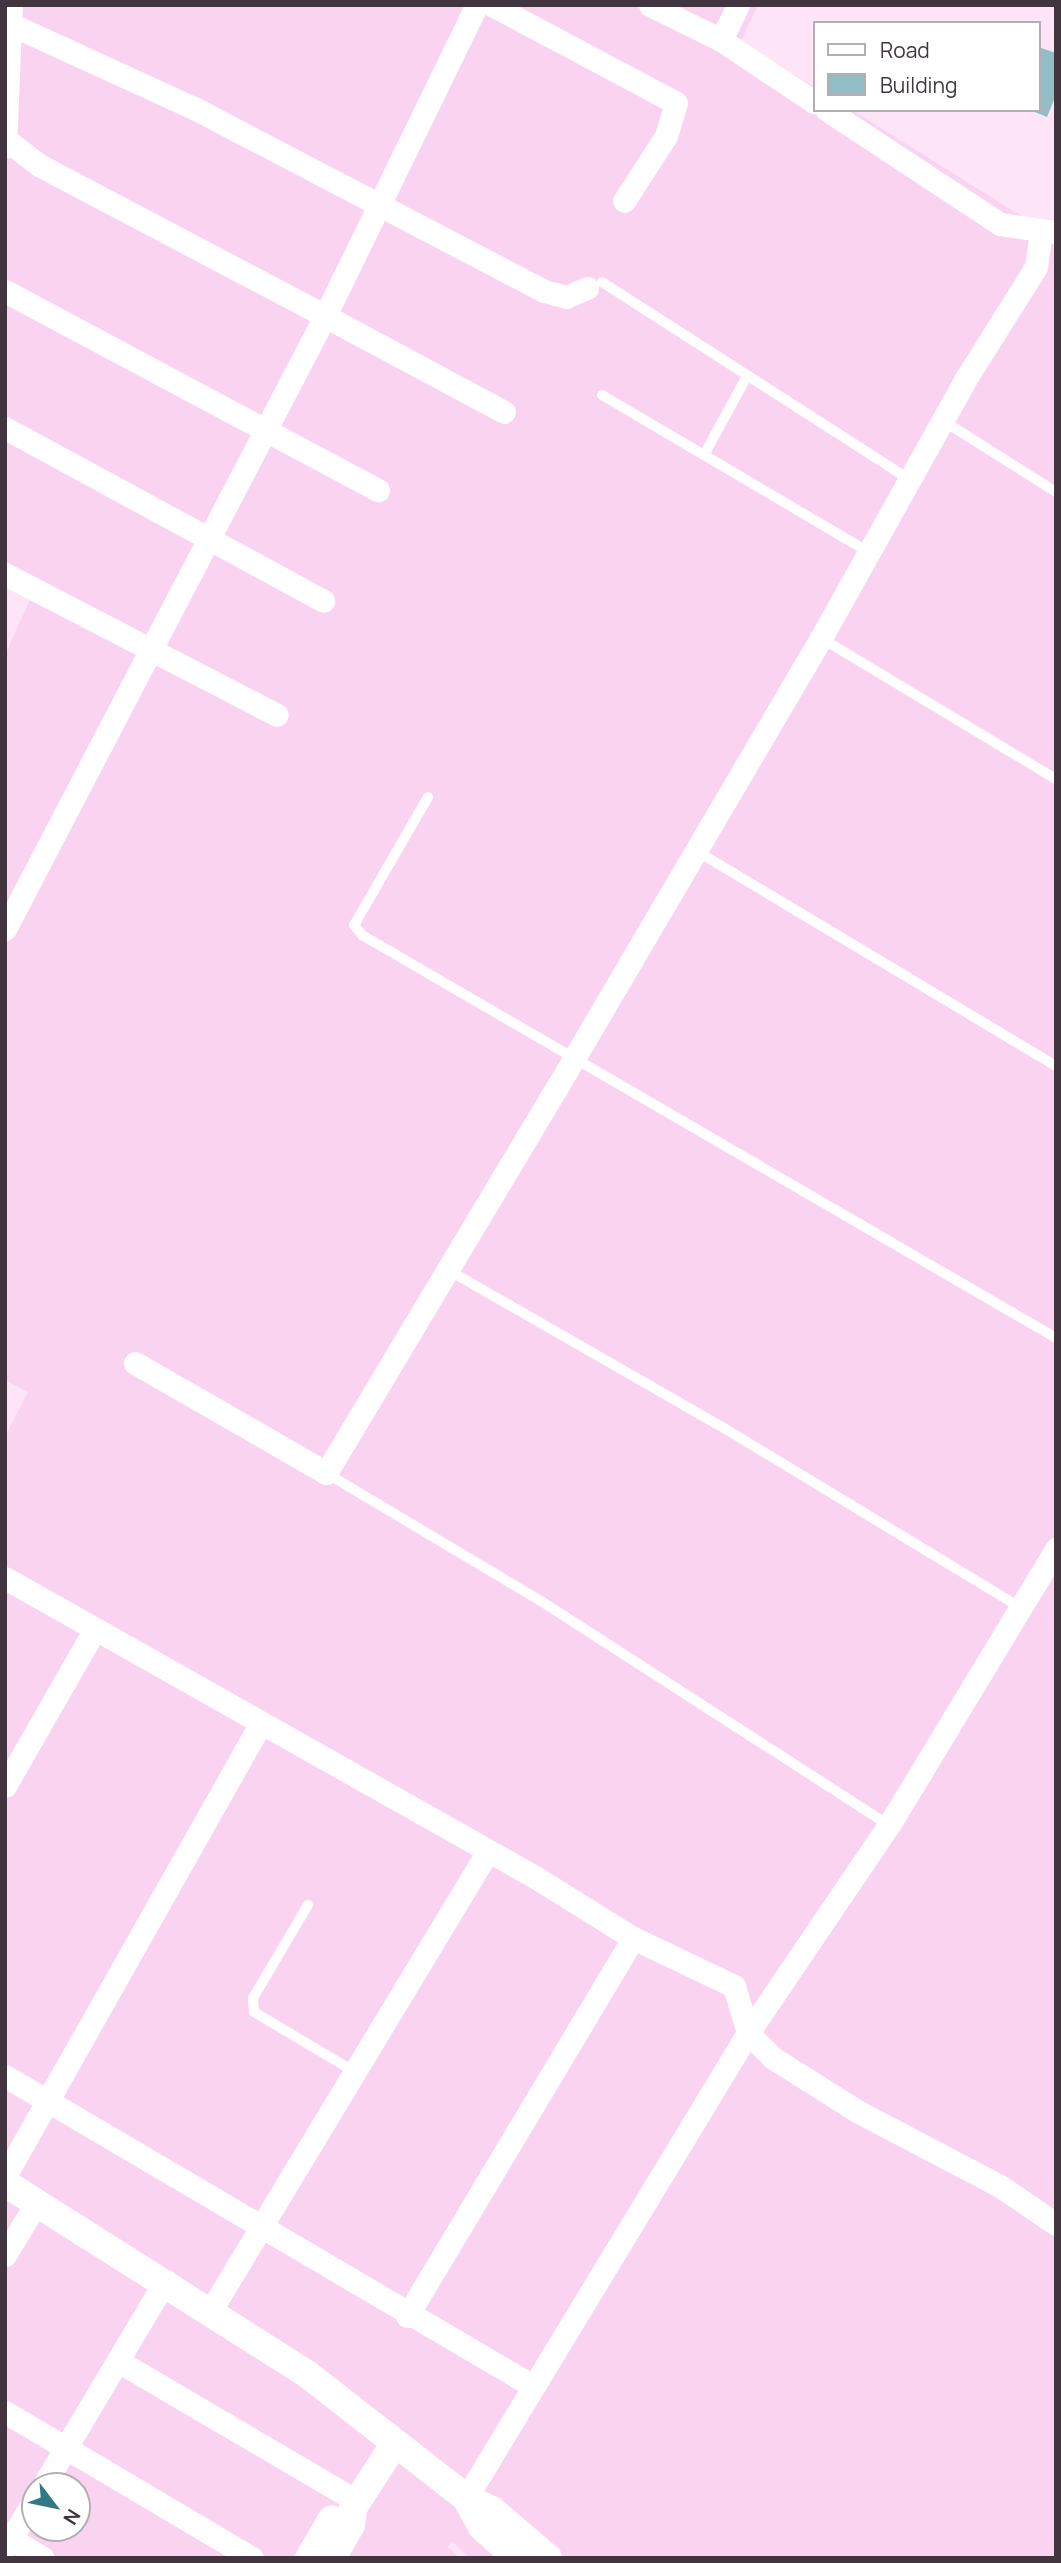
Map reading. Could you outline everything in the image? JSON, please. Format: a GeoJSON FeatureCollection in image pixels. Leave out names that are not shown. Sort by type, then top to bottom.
{"type":"FeatureCollection","features":[{"type":"Feature","properties":{"kind":"street"},"geometry":{"type":"LineString","coordinates":[[5,929],[266,432],[477,5]]}},
{"type":"Feature","properties":{"kind":"street"},"geometry":{"type":"LineString","coordinates":[[492,5],[676,103],[666,136],[624,201]]}},
{"type":"Feature","properties":{"kind":"street"},"geometry":{"type":"LineString","coordinates":[[650,5],[721,40],[813,101]]}},
{"type":"Feature","properties":{"kind":"street"},"geometry":{"type":"LineString","coordinates":[[721,40],[738,5]]}},
{"type":"Feature","properties":{"kind":"street"},"geometry":{"type":"LineString","coordinates":[[504,412],[39,165],[6,142],[10,14],[544,291],[566,297],[595,285]]}},
{"type":"Feature","properties":{"kind":"street"},"geometry":{"type":"LineString","coordinates":[[135,1363],[326,1473],[821,638],[942,420],[1036,267],[1048,231],[1000,224],[830,112]]}},
{"type":"Feature","properties":{"kind":"street"},"geometry":{"type":"LineString","coordinates":[[5,290],[378,490]]}},
{"type":"Feature","properties":{"kind":"street"},"geometry":{"type":"LineString","coordinates":[[5,428],[210,536],[323,601]]}},
{"type":"Feature","properties":{"kind":"street"},"geometry":{"type":"LineString","coordinates":[[5,573],[150,652],[277,715]]}},
{"type":"Feature","properties":{"kind":"street"},"geometry":{"type":"LineString","coordinates":[[466,2498],[748,2033],[889,1825],[1056,1549]]}},
{"type":"Feature","properties":{"kind":"street"},"geometry":{"type":"LineString","coordinates":[[5,1560],[28,1591]]}},
{"type":"Feature","properties":{"kind":"street"},"geometry":{"type":"LineString","coordinates":[[5,1578],[488,1851],[632,1938],[734,1986],[748,2033],[773,2058],[846,2104],[1052,2214]]}},
{"type":"Feature","properties":{"kind":"street"},"geometry":{"type":"LineString","coordinates":[[5,1786],[95,1629]]}},
{"type":"Feature","properties":{"kind":"street"},"geometry":{"type":"LineString","coordinates":[[5,2176],[261,1723]]}},
{"type":"Feature","properties":{"kind":"street"},"geometry":{"type":"LineString","coordinates":[[211,2310],[488,1851]]}},
{"type":"Feature","properties":{"kind":"street"},"geometry":{"type":"LineString","coordinates":[[407,2316],[632,1938]]}},
{"type":"Feature","properties":{"kind":"street"},"geometry":{"type":"LineString","coordinates":[[5,2076],[262,2224],[407,2316],[533,2386]]}},
{"type":"Feature","properties":{"kind":"street"},"geometry":{"type":"LineString","coordinates":[[5,2183],[211,2310],[307,2374],[466,2498],[492,2510],[548,2558]]}},
{"type":"Feature","properties":{"kind":"street"},"geometry":{"type":"LineString","coordinates":[[5,2255],[37,2202]]}},
{"type":"Feature","properties":{"kind":"street"},"geometry":{"type":"LineString","coordinates":[[51,2472],[165,2281]]}},
{"type":"Feature","properties":{"kind":"street"},"geometry":{"type":"LineString","coordinates":[[118,2361],[355,2505]]}},
{"type":"Feature","properties":{"kind":"street"},"geometry":{"type":"LineString","coordinates":[[5,2412],[252,2558]]}},
{"type":"Feature","properties":{"kind":"street"},"geometry":{"type":"LineString","coordinates":[[332,2558],[351,2525],[355,2505],[394,2443]]}},
{"type":"Feature","properties":{"kind":"street"},"geometry":{"type":"LineString","coordinates":[[466,2498],[482,2527],[517,2558]]}},
{"type":"Feature","properties":{"kind":"street"},"geometry":{"type":"LineString","coordinates":[[309,2558],[334,2517],[355,2505]]}},
{"type":"Feature","properties":{"kind":"street"},"geometry":{"type":"LineString","coordinates":[[21,2520],[7,2541],[43,2558]]}},
{"type":"Feature","properties":{"kind":"lane"},"geometry":{"type":"LineString","coordinates":[[595,285],[747,376],[910,480]]}},
{"type":"Feature","properties":{"kind":"lane"},"geometry":{"type":"LineString","coordinates":[[704,456],[747,376]]}},
{"type":"Feature","properties":{"kind":"lane"},"geometry":{"type":"LineString","coordinates":[[602,395],[870,553]]}},
{"type":"Feature","properties":{"kind":"lane"},"geometry":{"type":"LineString","coordinates":[[942,420],[1056,492]]}},
{"type":"Feature","properties":{"kind":"lane"},"geometry":{"type":"LineString","coordinates":[[821,638],[1056,779]]}},
{"type":"Feature","properties":{"kind":"lane"},"geometry":{"type":"LineString","coordinates":[[428,797],[354,925],[362,935],[572,1061],[1056,1338]]}},
{"type":"Feature","properties":{"kind":"lane"},"geometry":{"type":"LineString","coordinates":[[695,850],[1056,1066]]}},
{"type":"Feature","properties":{"kind":"lane"},"geometry":{"type":"LineString","coordinates":[[448,1270],[724,1428],[1019,1607]]}},
{"type":"Feature","properties":{"kind":"lane"},"geometry":{"type":"LineString","coordinates":[[326,1473],[541,1601],[889,1825]]}},
{"type":"Feature","properties":{"kind":"lane"},"geometry":{"type":"LineString","coordinates":[[308,1905],[253,1998],[254,2012],[355,2071]]}},
{"type":"Feature","properties":{"kind":"shaded area"},"geometry":{"type":"Polygon","coordinates":[[[5,5],[758,5],[741,41],[813,86],[813,112],[855,112],[1021,216],[1056,225],[1056,2558],[469,2558],[452,2541],[448,2547],[460,2558],[5,2558],[5,1437],[28,1392],[5,1380],[5,655],[34,591],[5,576],[5,5]]]}},
{"type":"Feature","properties":{"kind":"building"},"geometry":{"type":"Polygon","coordinates":[[[1040,48],[1056,53],[1056,95],[1047,117],[1035,112],[1040,112],[1040,48]]]}}]}
